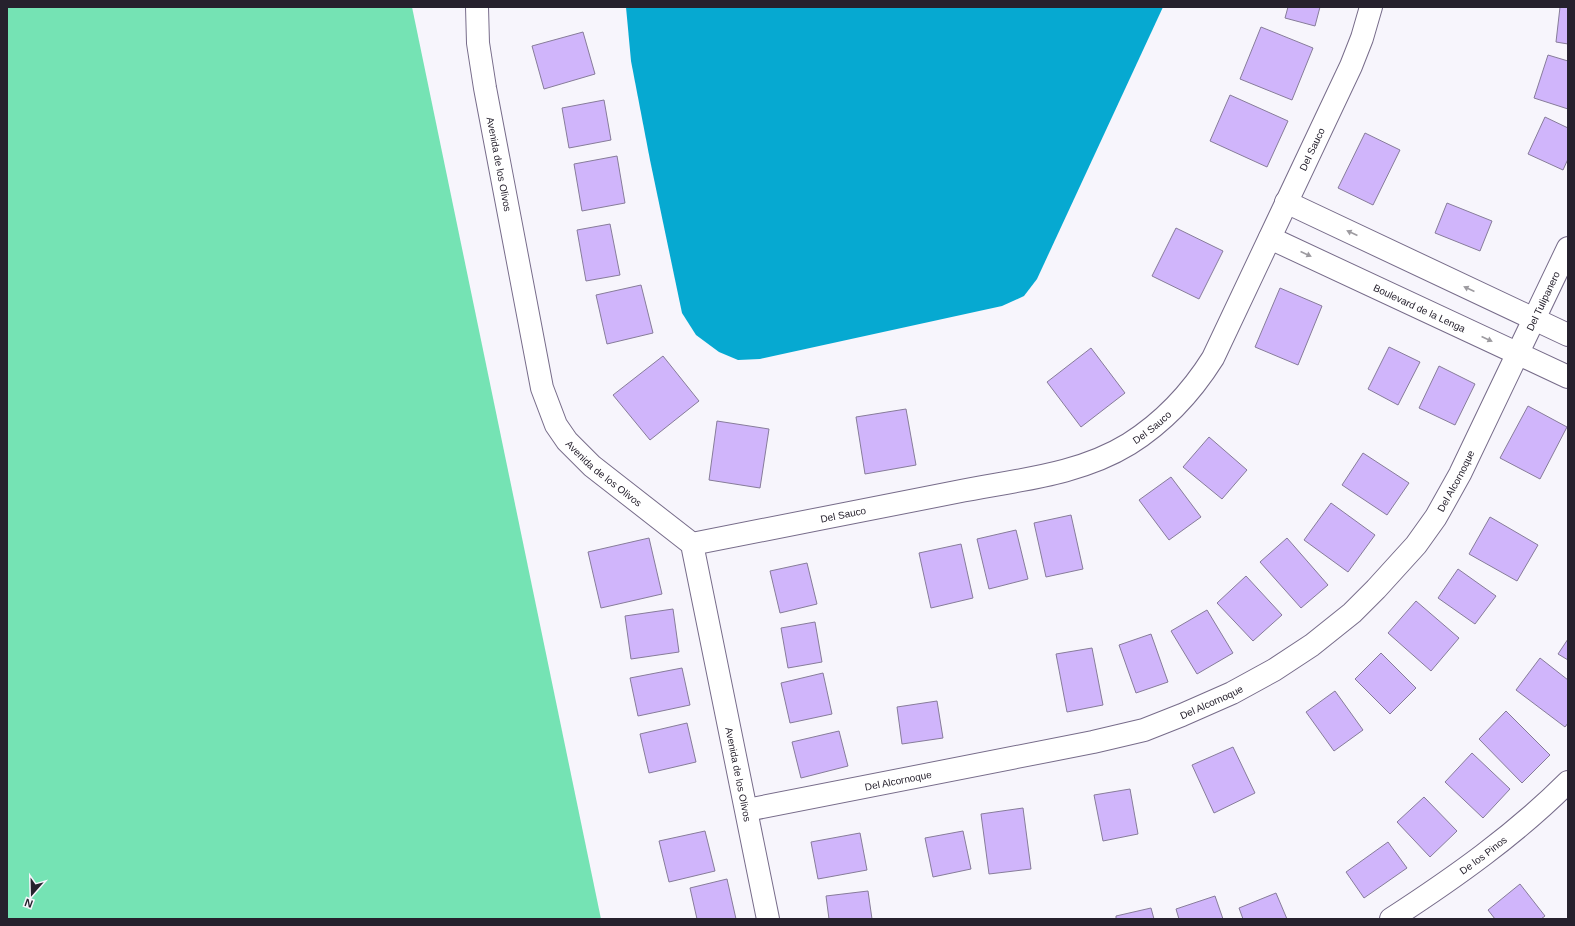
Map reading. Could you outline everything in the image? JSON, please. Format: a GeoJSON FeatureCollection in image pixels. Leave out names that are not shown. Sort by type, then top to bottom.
{"type":"FeatureCollection","features":[{"type":"Feature","properties":{"kind":"street","name":"Avenida de los Olivos"},"geometry":{"type":"LineString","coordinates":[[477,7],[478,43],[485,88],[542,388],[556,425],[567,441],[592,466],[692,544],[768,919]]}},
{"type":"Feature","properties":{"kind":"street","name":"Del Sauco"},"geometry":{"type":"LineString","coordinates":[[692,544],[974,488],[1048,475],[1086,464],[1129,444],[1153,426],[1190,392],[1213,358],[1351,66],[1362,38],[1371,7]]}},
{"type":"Feature","properties":{"kind":"street"},"geometry":{"type":"LineString","coordinates":[[1286,202],[1568,335]]}},
{"type":"Feature","properties":{"kind":"street","name":"Boulevard de la Lenga"},"geometry":{"type":"LineString","coordinates":[[1270,238],[1568,377]]}},
{"type":"Feature","properties":{"kind":"street","name":"Del Tulipanero"},"geometry":{"type":"LineString","coordinates":[[1518,354],[1568,248]]}},
{"type":"Feature","properties":{"kind":"street","name":"Del Alcornoque"},"geometry":{"type":"LineString","coordinates":[[747,810],[1093,742],[1144,730],[1232,693],[1274,670],[1312,645],[1352,613],[1416,545],[1436,517],[1460,474],[1518,354]]}},
{"type":"Feature","properties":{"kind":"street","name":"De los Pinos"},"geometry":{"type":"LineString","coordinates":[[1391,919],[1441,887],[1486,854],[1550,800],[1568,782]]}},
{"type":"Feature","properties":{"kind":"green space"},"geometry":{"type":"Polygon","coordinates":[[[7,7],[412,7],[601,919],[7,919],[7,7]]]}},
{"type":"Feature","properties":{"kind":"water"},"geometry":{"type":"Polygon","coordinates":[[[626,7],[1163,7],[1037,279],[1024,296],[1002,306],[760,359],[738,360],[719,352],[696,335],[682,313],[631,61],[626,7]]]}},
{"type":"Feature","properties":{"kind":"building"},"geometry":{"type":"Polygon","coordinates":[[[1288,7],[1320,7],[1315,26],[1285,18],[1288,7]]]}},
{"type":"Feature","properties":{"kind":"building"},"geometry":{"type":"Polygon","coordinates":[[[1560,7],[1568,7],[1568,44],[1556,42],[1560,7]]]}},
{"type":"Feature","properties":{"kind":"building"},"geometry":{"type":"Polygon","coordinates":[[[1261,27],[1313,48],[1292,100],[1240,79],[1261,27]]]}},
{"type":"Feature","properties":{"kind":"building"},"geometry":{"type":"Polygon","coordinates":[[[583,32],[595,74],[544,89],[532,46],[583,32]]]}},
{"type":"Feature","properties":{"kind":"building"},"geometry":{"type":"Polygon","coordinates":[[[1548,55],[1568,61],[1568,109],[1534,98],[1548,55]]]}},
{"type":"Feature","properties":{"kind":"building"},"geometry":{"type":"Polygon","coordinates":[[[1230,95],[1288,121],[1267,167],[1210,141],[1230,95]]]}},
{"type":"Feature","properties":{"kind":"building"},"geometry":{"type":"Polygon","coordinates":[[[604,100],[611,140],[569,148],[562,108],[604,100]]]}},
{"type":"Feature","properties":{"kind":"building"},"geometry":{"type":"Polygon","coordinates":[[[1545,117],[1568,128],[1568,159],[1563,170],[1528,154],[1545,117]]]}},
{"type":"Feature","properties":{"kind":"building"},"geometry":{"type":"Polygon","coordinates":[[[1365,133],[1400,150],[1373,205],[1338,188],[1365,133]]]}},
{"type":"Feature","properties":{"kind":"building"},"geometry":{"type":"Polygon","coordinates":[[[617,156],[625,203],[582,211],[574,164],[617,156]]]}},
{"type":"Feature","properties":{"kind":"building"},"geometry":{"type":"Polygon","coordinates":[[[1447,203],[1492,221],[1480,251],[1435,233],[1447,203]]]}},
{"type":"Feature","properties":{"kind":"building"},"geometry":{"type":"Polygon","coordinates":[[[610,224],[620,275],[586,281],[577,230],[610,224]]]}},
{"type":"Feature","properties":{"kind":"building"},"geometry":{"type":"Polygon","coordinates":[[[1176,228],[1223,251],[1199,299],[1152,276],[1176,228]]]}},
{"type":"Feature","properties":{"kind":"building"},"geometry":{"type":"Polygon","coordinates":[[[641,285],[653,333],[607,344],[596,295],[641,285]]]}},
{"type":"Feature","properties":{"kind":"building"},"geometry":{"type":"Polygon","coordinates":[[[1280,288],[1322,306],[1298,365],[1255,347],[1280,288]]]}},
{"type":"Feature","properties":{"kind":"building"},"geometry":{"type":"Polygon","coordinates":[[[1389,347],[1420,362],[1398,405],[1368,389],[1389,347]]]}},
{"type":"Feature","properties":{"kind":"building"},"geometry":{"type":"Polygon","coordinates":[[[1091,348],[1125,393],[1081,427],[1047,382],[1091,348]]]}},
{"type":"Feature","properties":{"kind":"building"},"geometry":{"type":"Polygon","coordinates":[[[663,356],[699,401],[650,440],[613,395],[663,356]]]}},
{"type":"Feature","properties":{"kind":"building"},"geometry":{"type":"Polygon","coordinates":[[[1439,366],[1475,384],[1455,425],[1419,408],[1439,366]]]}},
{"type":"Feature","properties":{"kind":"building"},"geometry":{"type":"Polygon","coordinates":[[[1528,406],[1567,427],[1540,479],[1500,458],[1528,406]]]}},
{"type":"Feature","properties":{"kind":"building"},"geometry":{"type":"Polygon","coordinates":[[[906,409],[916,465],[865,474],[856,417],[906,409]]]}},
{"type":"Feature","properties":{"kind":"building"},"geometry":{"type":"Polygon","coordinates":[[[717,421],[769,429],[760,488],[709,480],[717,421]]]}},
{"type":"Feature","properties":{"kind":"building"},"geometry":{"type":"Polygon","coordinates":[[[1209,437],[1247,470],[1222,499],[1183,467],[1209,437]]]}},
{"type":"Feature","properties":{"kind":"building"},"geometry":{"type":"Polygon","coordinates":[[[1363,453],[1409,483],[1387,515],[1342,485],[1363,453]]]}},
{"type":"Feature","properties":{"kind":"building"},"geometry":{"type":"Polygon","coordinates":[[[1171,477],[1201,517],[1169,540],[1139,500],[1171,477]]]}},
{"type":"Feature","properties":{"kind":"building"},"geometry":{"type":"Polygon","coordinates":[[[1331,503],[1375,535],[1348,572],[1304,540],[1331,503]]]}},
{"type":"Feature","properties":{"kind":"building"},"geometry":{"type":"Polygon","coordinates":[[[1071,515],[1083,569],[1046,577],[1034,523],[1071,515]]]}},
{"type":"Feature","properties":{"kind":"building"},"geometry":{"type":"Polygon","coordinates":[[[1490,517],[1538,545],[1517,581],[1469,554],[1490,517]]]}},
{"type":"Feature","properties":{"kind":"building"},"geometry":{"type":"Polygon","coordinates":[[[1016,530],[1028,579],[989,589],[977,539],[1016,530]]]}},
{"type":"Feature","properties":{"kind":"building"},"geometry":{"type":"Polygon","coordinates":[[[649,538],[662,594],[601,608],[588,552],[649,538]]]}},
{"type":"Feature","properties":{"kind":"building"},"geometry":{"type":"Polygon","coordinates":[[[1287,538],[1328,585],[1301,608],[1260,562],[1287,538]]]}},
{"type":"Feature","properties":{"kind":"building"},"geometry":{"type":"Polygon","coordinates":[[[961,544],[973,598],[931,608],[919,553],[961,544]]]}},
{"type":"Feature","properties":{"kind":"building"},"geometry":{"type":"Polygon","coordinates":[[[807,563],[817,604],[780,613],[770,571],[807,563]]]}},
{"type":"Feature","properties":{"kind":"building"},"geometry":{"type":"Polygon","coordinates":[[[1458,569],[1496,596],[1475,624],[1438,598],[1458,569]]]}},
{"type":"Feature","properties":{"kind":"building"},"geometry":{"type":"Polygon","coordinates":[[[1246,576],[1282,615],[1253,641],[1217,603],[1246,576]]]}},
{"type":"Feature","properties":{"kind":"building"},"geometry":{"type":"Polygon","coordinates":[[[1416,601],[1459,638],[1431,671],[1388,633],[1416,601]]]}},
{"type":"Feature","properties":{"kind":"building"},"geometry":{"type":"Polygon","coordinates":[[[673,609],[679,652],[631,659],[625,616],[673,609]]]}},
{"type":"Feature","properties":{"kind":"building"},"geometry":{"type":"Polygon","coordinates":[[[1207,610],[1233,653],[1197,674],[1171,631],[1207,610]]]}},
{"type":"Feature","properties":{"kind":"building"},"geometry":{"type":"Polygon","coordinates":[[[815,622],[822,662],[788,668],[781,628],[815,622]]]}},
{"type":"Feature","properties":{"kind":"building"},"geometry":{"type":"Polygon","coordinates":[[[1151,634],[1168,682],[1136,693],[1119,645],[1151,634]]]}},
{"type":"Feature","properties":{"kind":"building"},"geometry":{"type":"Polygon","coordinates":[[[1568,639],[1568,660],[1558,654],[1568,639]]]}},
{"type":"Feature","properties":{"kind":"building"},"geometry":{"type":"Polygon","coordinates":[[[1092,648],[1103,705],[1067,712],[1056,654],[1092,648]]]}},
{"type":"Feature","properties":{"kind":"building"},"geometry":{"type":"Polygon","coordinates":[[[1381,653],[1416,688],[1390,714],[1355,679],[1381,653]]]}},
{"type":"Feature","properties":{"kind":"building"},"geometry":{"type":"Polygon","coordinates":[[[1540,658],[1568,680],[1568,723],[1565,727],[1516,690],[1540,658]]]}},
{"type":"Feature","properties":{"kind":"building"},"geometry":{"type":"Polygon","coordinates":[[[682,668],[690,705],[638,716],[630,678],[682,668]]]}},
{"type":"Feature","properties":{"kind":"building"},"geometry":{"type":"Polygon","coordinates":[[[823,673],[832,714],[790,723],[781,683],[823,673]]]}},
{"type":"Feature","properties":{"kind":"building"},"geometry":{"type":"Polygon","coordinates":[[[1335,691],[1363,730],[1334,751],[1306,712],[1335,691]]]}},
{"type":"Feature","properties":{"kind":"building"},"geometry":{"type":"Polygon","coordinates":[[[937,701],[943,738],[902,744],[897,707],[937,701]]]}},
{"type":"Feature","properties":{"kind":"building"},"geometry":{"type":"Polygon","coordinates":[[[1506,711],[1550,755],[1522,783],[1479,739],[1506,711]]]}},
{"type":"Feature","properties":{"kind":"building"},"geometry":{"type":"Polygon","coordinates":[[[687,723],[696,762],[649,773],[640,734],[687,723]]]}},
{"type":"Feature","properties":{"kind":"building"},"geometry":{"type":"Polygon","coordinates":[[[839,731],[848,766],[801,778],[792,742],[839,731]]]}},
{"type":"Feature","properties":{"kind":"building"},"geometry":{"type":"Polygon","coordinates":[[[1233,747],[1255,793],[1214,813],[1192,765],[1233,747]]]}},
{"type":"Feature","properties":{"kind":"building"},"geometry":{"type":"Polygon","coordinates":[[[1472,753],[1510,789],[1483,818],[1445,782],[1472,753]]]}},
{"type":"Feature","properties":{"kind":"building"},"geometry":{"type":"Polygon","coordinates":[[[1130,789],[1138,834],[1103,841],[1094,795],[1130,789]]]}},
{"type":"Feature","properties":{"kind":"building"},"geometry":{"type":"Polygon","coordinates":[[[1424,797],[1457,831],[1430,857],[1397,822],[1424,797]]]}},
{"type":"Feature","properties":{"kind":"building"},"geometry":{"type":"Polygon","coordinates":[[[1023,808],[1031,869],[989,874],[981,814],[1023,808]]]}},
{"type":"Feature","properties":{"kind":"building"},"geometry":{"type":"Polygon","coordinates":[[[705,831],[715,871],[669,882],[659,841],[705,831]]]}},
{"type":"Feature","properties":{"kind":"building"},"geometry":{"type":"Polygon","coordinates":[[[963,831],[971,869],[933,877],[925,838],[963,831]]]}},
{"type":"Feature","properties":{"kind":"building"},"geometry":{"type":"Polygon","coordinates":[[[860,833],[867,870],[818,879],[811,842],[860,833]]]}},
{"type":"Feature","properties":{"kind":"building"},"geometry":{"type":"Polygon","coordinates":[[[1388,842],[1407,868],[1364,898],[1346,872],[1388,842]]]}},
{"type":"Feature","properties":{"kind":"building"},"geometry":{"type":"Polygon","coordinates":[[[727,879],[736,919],[697,919],[690,888],[727,879]]]}},
{"type":"Feature","properties":{"kind":"building"},"geometry":{"type":"Polygon","coordinates":[[[1520,884],[1545,916],[1541,919],[1495,919],[1488,910],[1520,884]]]}},
{"type":"Feature","properties":{"kind":"building"},"geometry":{"type":"Polygon","coordinates":[[[868,891],[872,919],[829,919],[826,896],[868,891]]]}},
{"type":"Feature","properties":{"kind":"building"},"geometry":{"type":"Polygon","coordinates":[[[1276,893],[1287,919],[1243,919],[1239,908],[1276,893]]]}},
{"type":"Feature","properties":{"kind":"building"},"geometry":{"type":"Polygon","coordinates":[[[1215,896],[1223,919],[1179,919],[1176,909],[1215,896]]]}},
{"type":"Feature","properties":{"kind":"building"},"geometry":{"type":"Polygon","coordinates":[[[1151,908],[1154,919],[1116,919],[1116,916],[1151,908]]]}}]}
